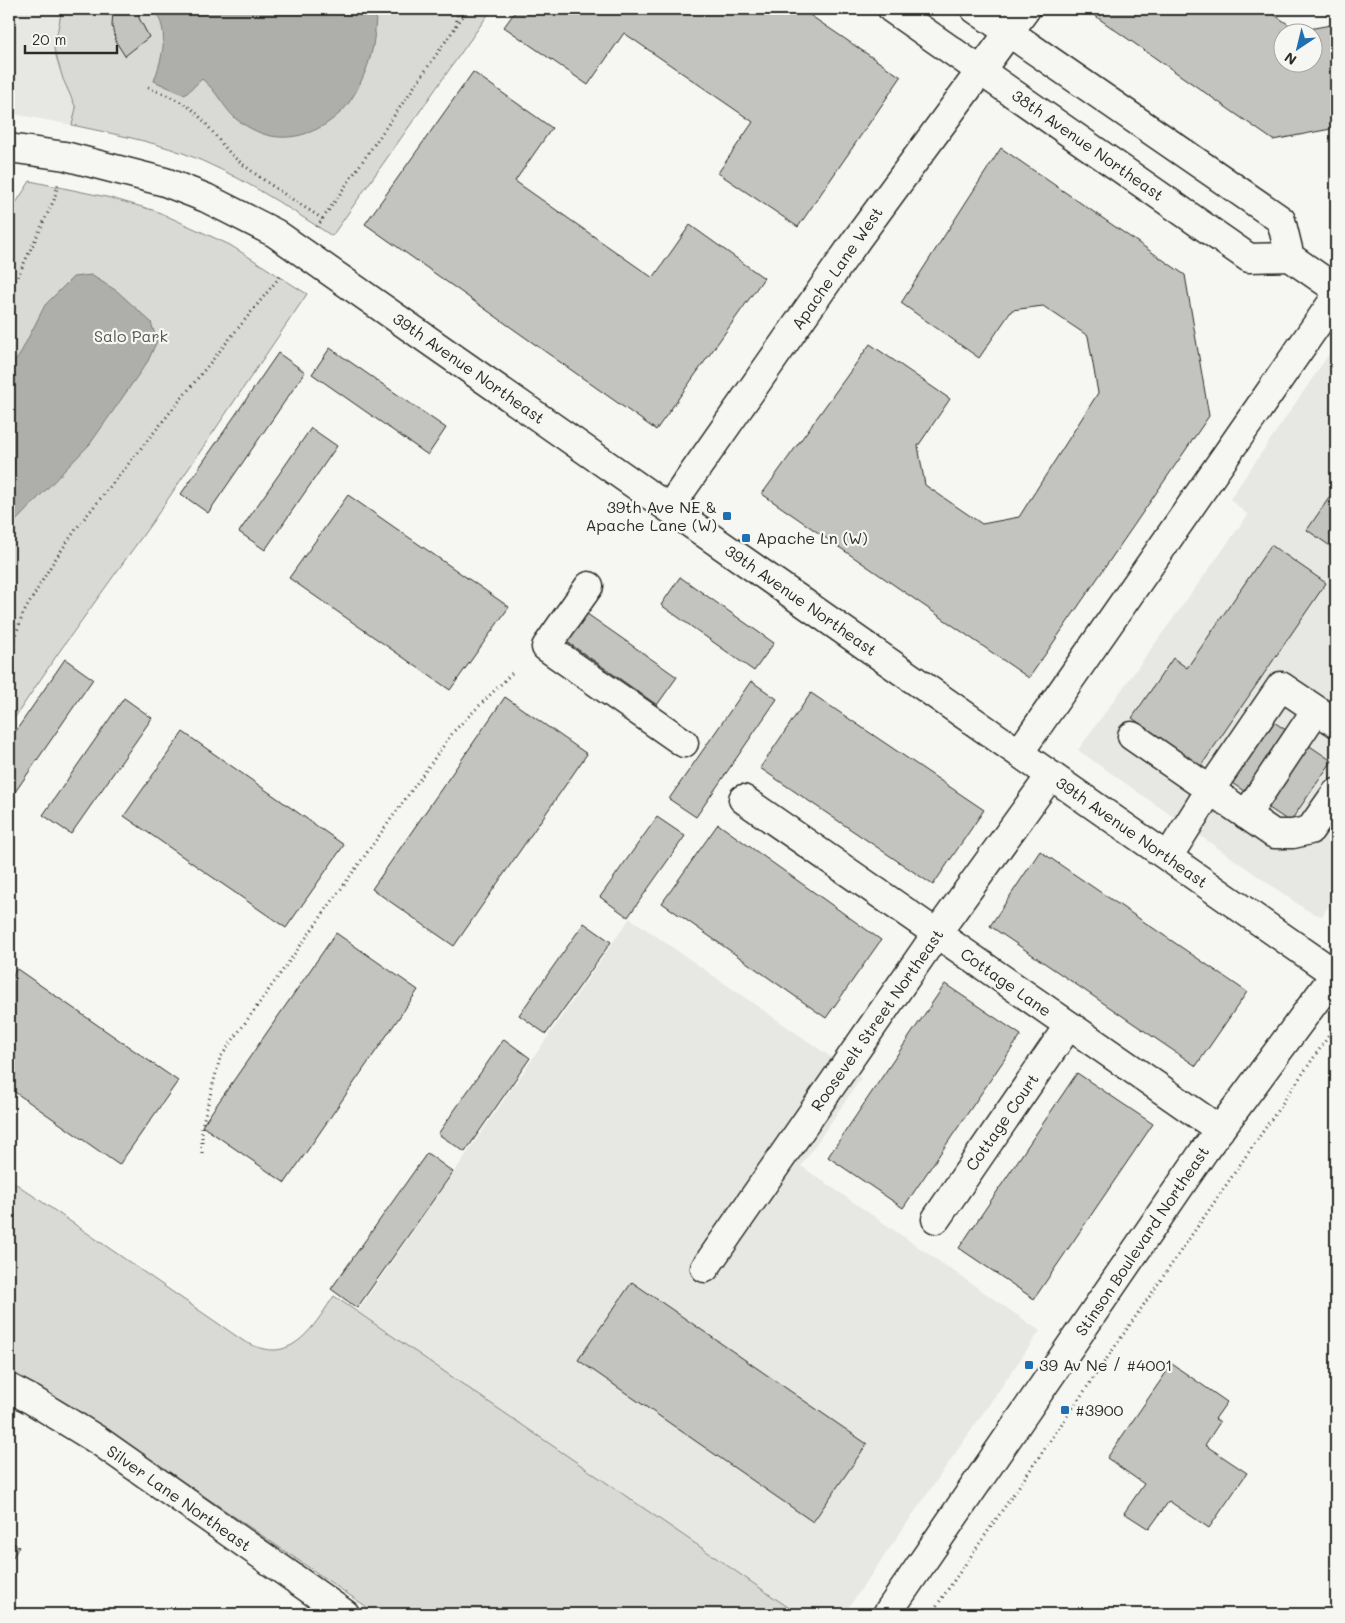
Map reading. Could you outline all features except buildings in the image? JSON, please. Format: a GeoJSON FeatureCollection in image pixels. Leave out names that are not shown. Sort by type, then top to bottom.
{"type":"FeatureCollection","features":[{"type":"Feature","properties":{"kind":"street","name":"38th Avenue Northeast"},"geometry":{"type":"LineString","coordinates":[[892,9],[1249,258],[1290,257]]}},
{"type":"Feature","properties":{"kind":"street"},"geometry":{"type":"LineString","coordinates":[[975,9],[1281,220],[1290,257],[1336,289]]}},
{"type":"Feature","properties":{"kind":"street","name":"Apache Lane West"},"geometry":{"type":"LineString","coordinates":[[669,508],[857,240],[1026,9]]}},
{"type":"Feature","properties":{"kind":"street","name":"39th Avenue Northeast"},"geometry":{"type":"LineString","coordinates":[[9,148],[64,156],[166,182],[206,198],[275,233],[1336,973]]}},
{"type":"Feature","properties":{"kind":"street"},"geometry":{"type":"LineString","coordinates":[[1019,753],[1336,297]]}},
{"type":"Feature","properties":{"kind":"street"},"geometry":{"type":"LineString","coordinates":[[589,586],[546,647],[684,743]]}},
{"type":"Feature","properties":{"kind":"street"},"geometry":{"type":"LineString","coordinates":[[1168,857],[1210,790],[1281,686],[1326,716],[1246,815]]}},
{"type":"Feature","properties":{"kind":"street"},"geometry":{"type":"LineString","coordinates":[[1132,736],[1274,834],[1293,834],[1310,830],[1336,793]]}},
{"type":"Feature","properties":{"kind":"street","name":"Roosevelt Street Northeast"},"geometry":{"type":"LineString","coordinates":[[706,1268],[937,934],[1051,775]]}},
{"type":"Feature","properties":{"kind":"street","name":"Cottage Lane"},"geometry":{"type":"LineString","coordinates":[[743,800],[1220,1130]]}},
{"type":"Feature","properties":{"kind":"street","name":"Stinson Boulevard Northeast"},"geometry":{"type":"LineString","coordinates":[[888,1614],[1220,1130],[1336,973]]}},
{"type":"Feature","properties":{"kind":"street","name":"Cottage Court"},"geometry":{"type":"LineString","coordinates":[[936,1218],[1069,1025]]}},
{"type":"Feature","properties":{"kind":"street","name":"Silver Lane Northeast"},"geometry":{"type":"LineString","coordinates":[[9,1388],[99,1441],[345,1614]]}},
{"type":"Feature","properties":{"kind":"path"},"geometry":{"type":"LineString","coordinates":[[456,26],[458,9]]}},
{"type":"Feature","properties":{"kind":"path"},"geometry":{"type":"LineString","coordinates":[[9,653],[23,614],[52,564],[80,525],[301,251],[468,9]]}},
{"type":"Feature","properties":{"kind":"path"},"geometry":{"type":"LineString","coordinates":[[148,87],[187,106],[198,115],[209,130],[234,156],[269,184],[323,219]]}},
{"type":"Feature","properties":{"kind":"path"},"geometry":{"type":"LineString","coordinates":[[9,295],[54,200],[64,156]]}},
{"type":"Feature","properties":{"kind":"path"},"geometry":{"type":"LineString","coordinates":[[202,1153],[202,1126],[220,1058],[454,731],[512,673]]}},
{"type":"Feature","properties":{"kind":"path"},"geometry":{"type":"LineString","coordinates":[[931,1614],[1331,1034]]}},
{"type":"Feature","properties":{"kind":"shaded area"},"geometry":{"type":"Polygon","coordinates":[[[9,9],[62,9],[54,49],[63,79],[76,108],[72,125],[9,113],[9,9]]]}},
{"type":"Feature","properties":{"kind":"shaded area"},"geometry":{"type":"Polygon","coordinates":[[[153,9],[377,9],[373,46],[368,64],[359,86],[350,101],[342,111],[323,126],[301,135],[278,137],[256,131],[238,121],[202,79],[185,95],[154,81],[162,54],[163,35],[159,17],[153,9]]]}},
{"type":"Feature","properties":{"kind":"shaded area"},"geometry":{"type":"Polygon","coordinates":[[[91,275],[117,291],[151,322],[157,341],[148,361],[90,444],[12,525],[9,535],[9,368],[19,356],[45,305],[73,277],[91,275]]]}},
{"type":"Feature","properties":{"kind":"shaded area"},"geometry":{"type":"Polygon","coordinates":[[[1336,344],[1336,894],[1322,916],[1302,907],[1078,750],[1248,515],[1230,499],[1336,344]]]}},
{"type":"Feature","properties":{"kind":"shaded area"},"geometry":{"type":"Polygon","coordinates":[[[630,918],[861,1078],[801,1166],[1040,1331],[844,1614],[798,1614],[357,1312],[630,918]]]}},
{"type":"Feature","properties":{"kind":"green space"},"geometry":{"type":"Polygon","coordinates":[[[62,9],[492,9],[332,236],[259,190],[203,161],[156,144],[72,125],[76,108],[63,79],[54,49],[62,9]]]}},
{"type":"Feature","properties":{"kind":"green space","name":"Salo Park"},"geometry":{"type":"Polygon","coordinates":[[[30,181],[111,198],[156,211],[230,245],[307,294],[151,524],[59,652],[9,726],[9,214],[30,181]]]}},
{"type":"Feature","properties":{"kind":"green space"},"geometry":{"type":"Polygon","coordinates":[[[9,1179],[245,1342],[259,1348],[276,1350],[297,1342],[314,1325],[334,1296],[798,1614],[377,1614],[81,1412],[9,1370],[9,1179]]]}},
{"type":"Feature","properties":{"kind":"place","name":"39th Ave NE & Apache Lane (W)"},"geometry":{"type":"Point","coordinates":[727,516]}},
{"type":"Feature","properties":{"kind":"place","name":"Apache Ln (W)"},"geometry":{"type":"Point","coordinates":[746,538]}},
{"type":"Feature","properties":{"kind":"place","name":"39 Av Ne / #4001"},"geometry":{"type":"Point","coordinates":[1029,1365]}},
{"type":"Feature","properties":{"kind":"place","name":"#3900"},"geometry":{"type":"Point","coordinates":[1065,1410]}}]}
